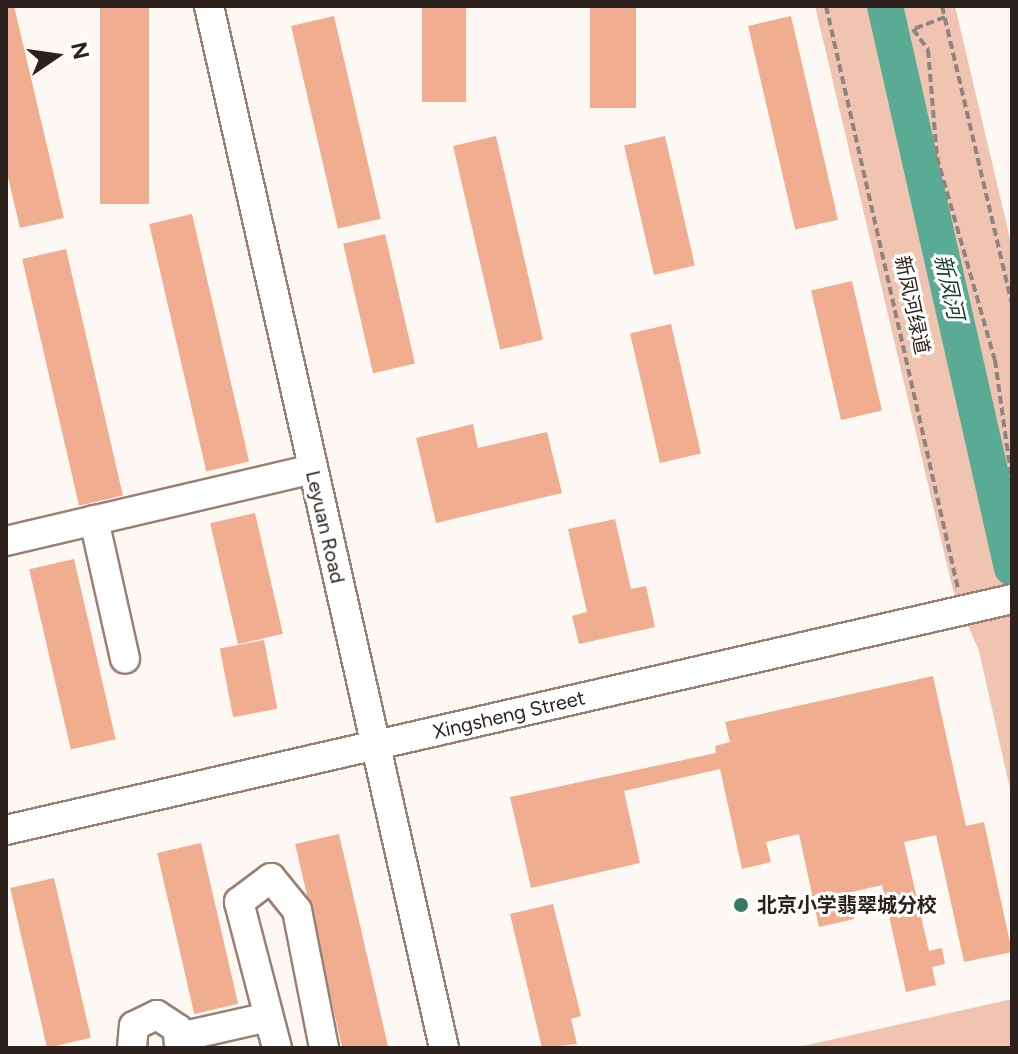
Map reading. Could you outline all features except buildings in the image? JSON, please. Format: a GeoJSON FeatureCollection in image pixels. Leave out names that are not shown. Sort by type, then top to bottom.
{"type":"FeatureCollection","features":[{"type":"Feature","properties":{"kind":"street","name":"Leyuan Road"},"geometry":{"type":"LineString","coordinates":[[209,6],[373,746],[444,1048]]}},
{"type":"Feature","properties":{"kind":"street"},"geometry":{"type":"LineString","coordinates":[[6,541],[312,469]]}},
{"type":"Feature","properties":{"kind":"street"},"geometry":{"type":"LineString","coordinates":[[94,520],[125,659]]}},
{"type":"Feature","properties":{"kind":"street","name":"Xingsheng Street"},"geometry":{"type":"LineString","coordinates":[[6,830],[1012,599]]}},
{"type":"Feature","properties":{"kind":"street"},"geometry":{"type":"LineString","coordinates":[[277,1048],[239,902],[271,878],[297,910],[324,1048]]}},
{"type":"Feature","properties":{"kind":"street"},"geometry":{"type":"LineString","coordinates":[[132,1048],[134,1026],[148,1016],[172,1022],[180,1042],[268,1017]]}},
{"type":"Feature","properties":{"kind":"path","name":"新凤河绿道"},"geometry":{"type":"LineString","coordinates":[[826,6],[968,610]]}},
{"type":"Feature","properties":{"kind":"path"},"geometry":{"type":"LineString","coordinates":[[942,6],[1012,305]]}},
{"type":"Feature","properties":{"kind":"path"},"geometry":{"type":"LineString","coordinates":[[945,17],[913,29],[928,50],[937,157],[995,360],[1012,482]]}},
{"type":"Feature","properties":{"kind":"shaded area"},"geometry":{"type":"Polygon","coordinates":[[[815,6],[955,6],[1012,247],[1012,798],[979,651],[953,590],[815,6]]]}},
{"type":"Feature","properties":{"kind":"shaded area"},"geometry":{"type":"Polygon","coordinates":[[[1012,999],[1012,1048],[794,1048],[1012,999]]]}},
{"type":"Feature","properties":{"kind":"waterway","name":"新凤河"},"geometry":{"type":"LineString","coordinates":[[885,6],[1012,568]]}},
{"type":"Feature","properties":{"kind":"place","name":"北京小学翡翠城分校"},"geometry":{"type":"Point","coordinates":[741,905]}}]}
